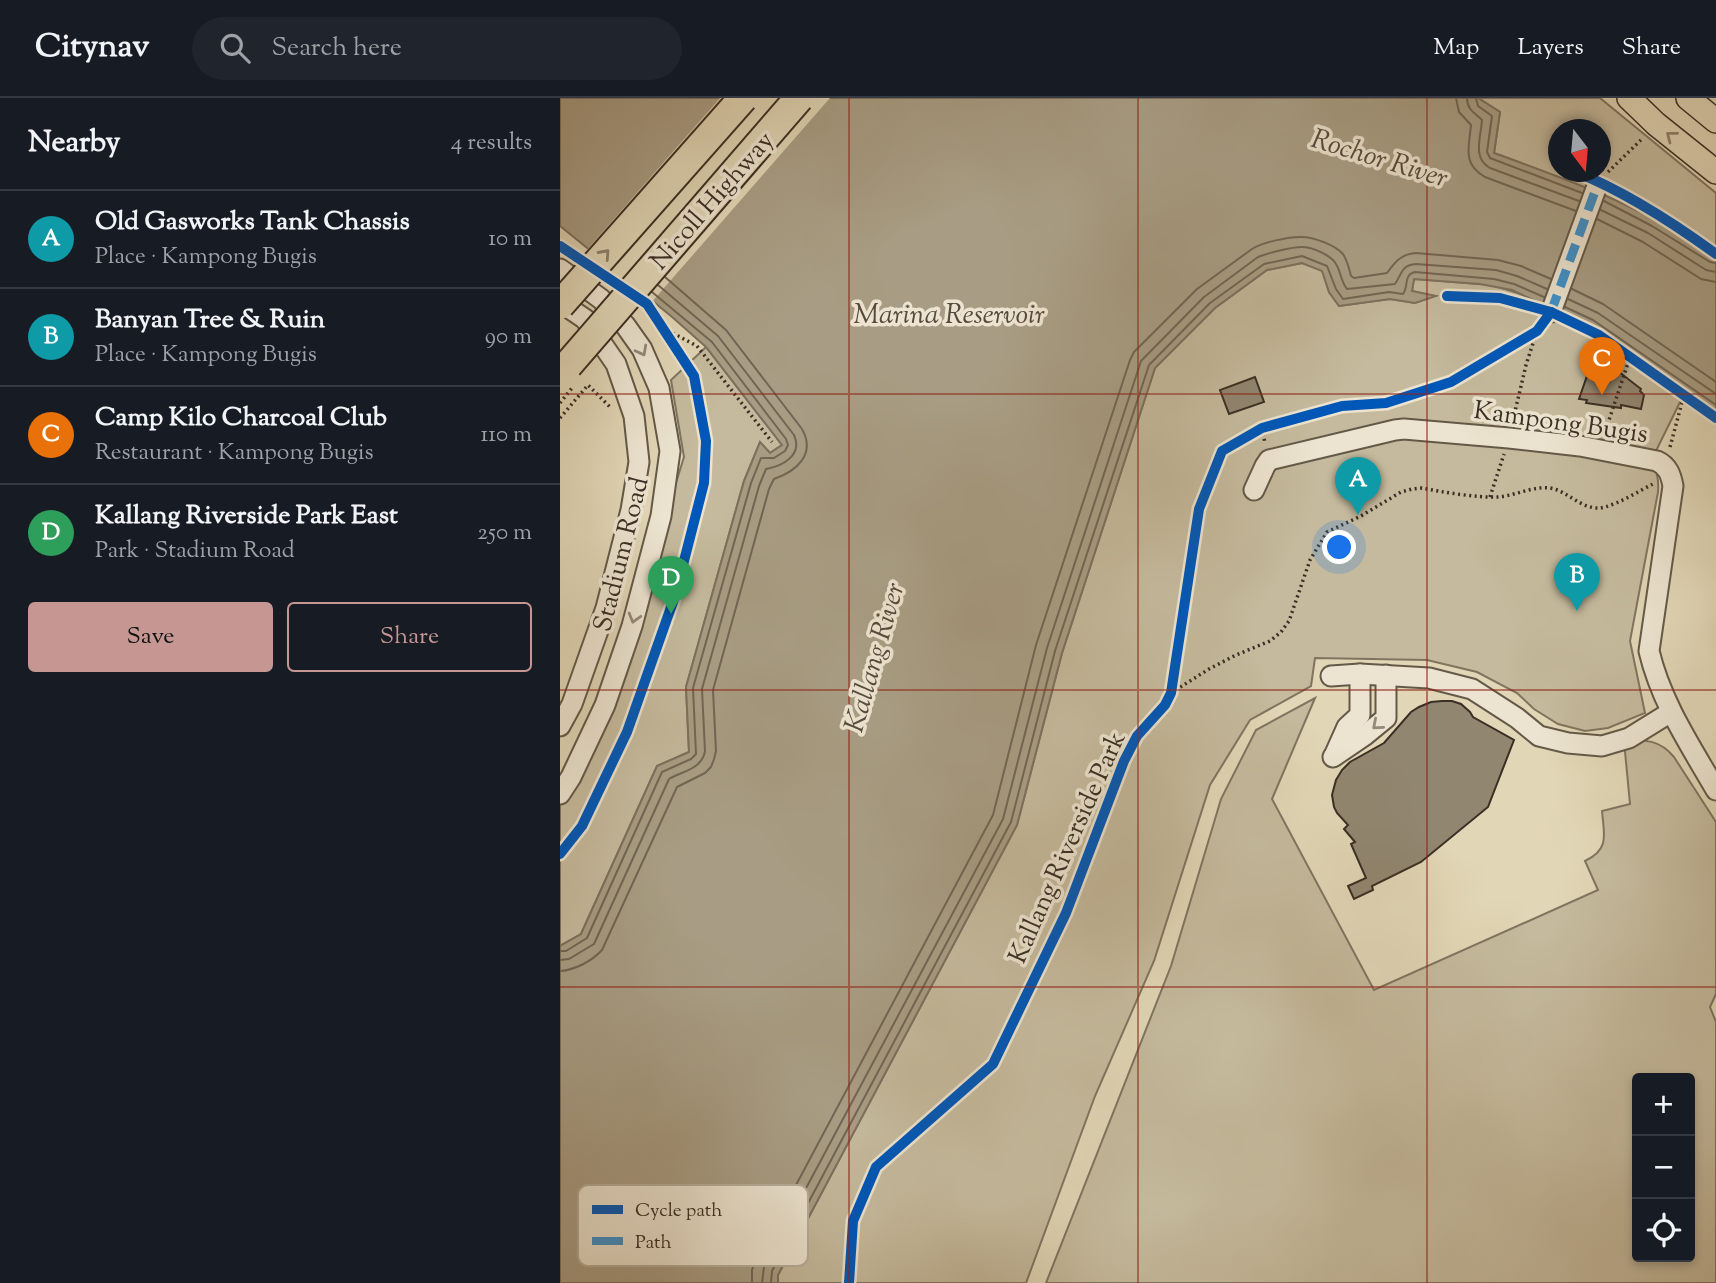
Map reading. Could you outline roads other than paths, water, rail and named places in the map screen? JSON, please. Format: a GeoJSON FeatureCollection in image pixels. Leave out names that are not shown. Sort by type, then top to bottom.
{"type":"FeatureCollection","features":[{"type":"Feature","properties":{"kind":"highway","name":"Nicoll Highway"},"geometry":{"type":"LineString","coordinates":[[560,303],[743,98]]}},
{"type":"Feature","properties":{"kind":"highway","name":"Nicoll Highway"},"geometry":{"type":"LineString","coordinates":[[568,365],[799,98]]}},
{"type":"Feature","properties":{"kind":"main road"},"geometry":{"type":"LineString","coordinates":[[1629,98],[1656,124],[1716,172]]}},
{"type":"Feature","properties":{"kind":"main road"},"geometry":{"type":"LineString","coordinates":[[1688,98],[1716,121]]}},
{"type":"Feature","properties":{"kind":"street"},"geometry":{"type":"LineString","coordinates":[[1550,313],[1597,186]]}},
{"type":"Feature","properties":{"kind":"street","name":"Stadium Road"},"geometry":{"type":"LineString","coordinates":[[560,269],[601,299],[642,349],[659,388],[670,451],[662,516],[632,626],[605,705],[571,777],[560,794]]}},
{"type":"Feature","properties":{"kind":"street","name":"Stadium Road"},"geometry":{"type":"LineString","coordinates":[[560,303],[585,319],[616,364],[634,416],[639,462],[631,510],[606,608],[572,704],[560,726]]}},
{"type":"Feature","properties":{"kind":"street","name":"Kampong Bugis"},"geometry":{"type":"LineString","coordinates":[[1254,490],[1269,460],[1404,429],[1509,438],[1657,461],[1668,471],[1673,486],[1649,651],[1657,680],[1671,712],[1716,790]]}},
{"type":"Feature","properties":{"kind":"street"},"geometry":{"type":"LineString","coordinates":[[1331,676],[1360,674],[1429,678],[1472,689],[1517,718],[1539,736],[1568,743],[1602,746],[1629,738],[1671,712]]}},
{"type":"Feature","properties":{"kind":"street"},"geometry":{"type":"LineString","coordinates":[[1360,674],[1360,715],[1347,727],[1333,757],[1386,718],[1386,675]]}},
{"type":"Feature","properties":{"kind":"water","name":"Marina Reservoir"},"geometry":{"type":"Polygon","coordinates":[[[560,98],[1478,98],[1500,112],[1494,153],[1548,173],[1548,182],[1570,182],[1609,197],[1663,224],[1716,258],[1716,414],[1589,326],[1512,290],[1480,284],[1414,279],[1412,291],[1436,296],[1415,303],[1390,299],[1339,306],[1329,292],[1322,271],[1302,263],[1267,270],[1215,308],[1155,368],[1062,653],[1017,825],[808,1219],[808,1185],[578,1185],[578,1266],[783,1266],[778,1275],[778,1283],[560,1283],[560,946],[581,934],[657,766],[689,752],[686,687],[744,481],[760,442],[770,453],[782,445],[706,347],[560,226],[560,98]]]}},
{"type":"Feature","properties":{"kind":"place","name":"Camp Kilo Charcoal Club"},"geometry":{"type":"Point","coordinates":[1602,395]}},
{"type":"Feature","properties":{"kind":"place","name":"Old Gasworks Tank Chassis"},"geometry":{"type":"Point","coordinates":[1358,515]}},
{"type":"Feature","properties":{"kind":"place","name":"Banyan Tree & Ruin"},"geometry":{"type":"Point","coordinates":[1577,611]}},
{"type":"Feature","properties":{"kind":"place","name":"Kallang Riverside Park East"},"geometry":{"type":"Point","coordinates":[671,614]}},
{"type":"Feature","properties":{"kind":"water label","name":"Rochor River"},"geometry":{"type":"Point","coordinates":[1380,157]}},
{"type":"Feature","properties":{"kind":"water label","name":"Kallang River"},"geometry":{"type":"Point","coordinates":[873,657]}}]}
